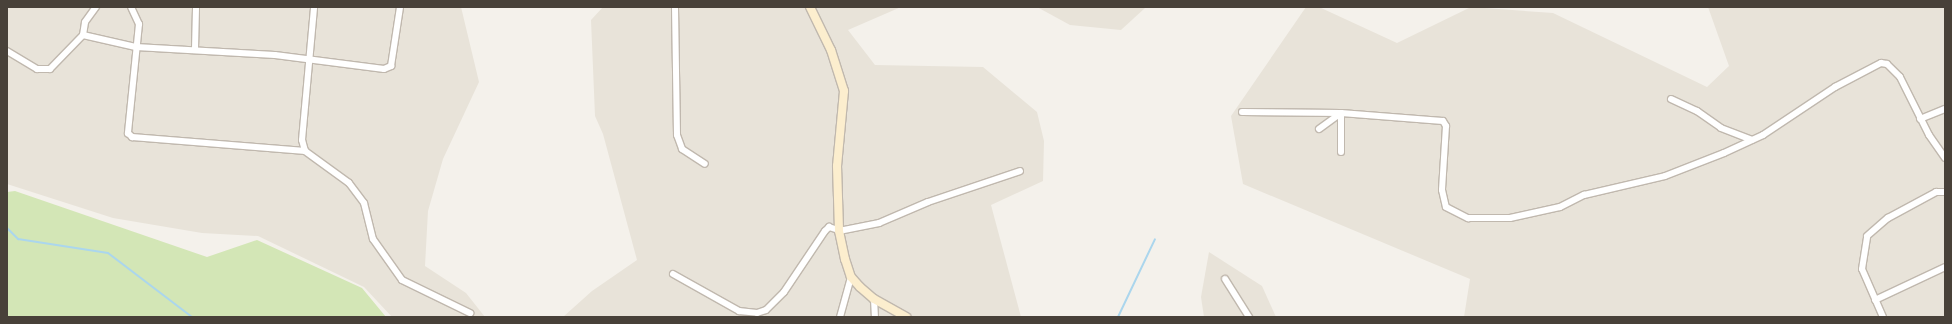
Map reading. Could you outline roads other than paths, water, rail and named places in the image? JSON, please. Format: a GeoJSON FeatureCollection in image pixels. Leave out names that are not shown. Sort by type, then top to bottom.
{"type":"FeatureCollection","features":[{"type":"Feature","properties":{"kind":"street"},"geometry":{"type":"LineString","coordinates":[[7,50],[37,69],[50,70],[83,35],[85,22],[96,7]]}},
{"type":"Feature","properties":{"kind":"street"},"geometry":{"type":"LineString","coordinates":[[131,7],[139,24],[128,133],[132,137],[305,151],[349,183],[364,203],[373,239],[402,280],[470,313]]}},
{"type":"Feature","properties":{"kind":"street"},"geometry":{"type":"LineString","coordinates":[[195,49],[196,7]]}},
{"type":"Feature","properties":{"kind":"street"},"geometry":{"type":"LineString","coordinates":[[305,151],[302,140],[314,7]]}},
{"type":"Feature","properties":{"kind":"street"},"geometry":{"type":"LineString","coordinates":[[83,35],[136,47],[195,49],[310,59],[384,70],[391,66],[400,7]]}},
{"type":"Feature","properties":{"kind":"street"},"geometry":{"type":"LineString","coordinates":[[675,7],[677,135],[682,149],[705,164]]}},
{"type":"Feature","properties":{"kind":"street"},"geometry":{"type":"LineString","coordinates":[[810,7],[831,50],[844,91],[837,166],[839,231],[851,277],[840,317]]}},
{"type":"Feature","properties":{"kind":"street"},"geometry":{"type":"LineString","coordinates":[[1242,112],[1341,113],[1443,121],[1446,126],[1442,200],[1456,214],[1482,219],[1510,218],[1560,207],[1584,196],[1665,176],[1752,140],[1835,87],[1881,63],[1887,64],[1900,77],[1920,119],[1945,158]]}},
{"type":"Feature","properties":{"kind":"street"},"geometry":{"type":"LineString","coordinates":[[1670,99],[1697,110],[1721,128],[1752,140]]}},
{"type":"Feature","properties":{"kind":"street"},"geometry":{"type":"LineString","coordinates":[[1920,119],[1945,109]]}},
{"type":"Feature","properties":{"kind":"street"},"geometry":{"type":"LineString","coordinates":[[1319,129],[1341,113]]}},
{"type":"Feature","properties":{"kind":"street"},"geometry":{"type":"LineString","coordinates":[[1341,113],[1341,152]]}},
{"type":"Feature","properties":{"kind":"street"},"geometry":{"type":"LineString","coordinates":[[673,274],[739,311],[757,313],[766,310],[784,292],[824,231],[829,227],[839,231],[879,223],[941,197],[1020,171]]}},
{"type":"Feature","properties":{"kind":"street"},"geometry":{"type":"LineString","coordinates":[[1883,317],[1862,269],[1867,236],[1888,218],[1936,192],[1945,192]]}},
{"type":"Feature","properties":{"kind":"street"},"geometry":{"type":"LineString","coordinates":[[1875,300],[1945,267]]}},
{"type":"Feature","properties":{"kind":"street"},"geometry":{"type":"LineString","coordinates":[[851,277],[874,299],[906,317]]}},
{"type":"Feature","properties":{"kind":"street"},"geometry":{"type":"LineString","coordinates":[[1225,279],[1249,317]]}},
{"type":"Feature","properties":{"kind":"street"},"geometry":{"type":"LineString","coordinates":[[874,299],[875,317]]}},
{"type":"Feature","properties":{"kind":"waterway"},"geometry":{"type":"LineString","coordinates":[[7,228],[18,239],[108,253],[192,317]]}},
{"type":"Feature","properties":{"kind":"waterway"},"geometry":{"type":"LineString","coordinates":[[1118,317],[1155,239]]}}]}
